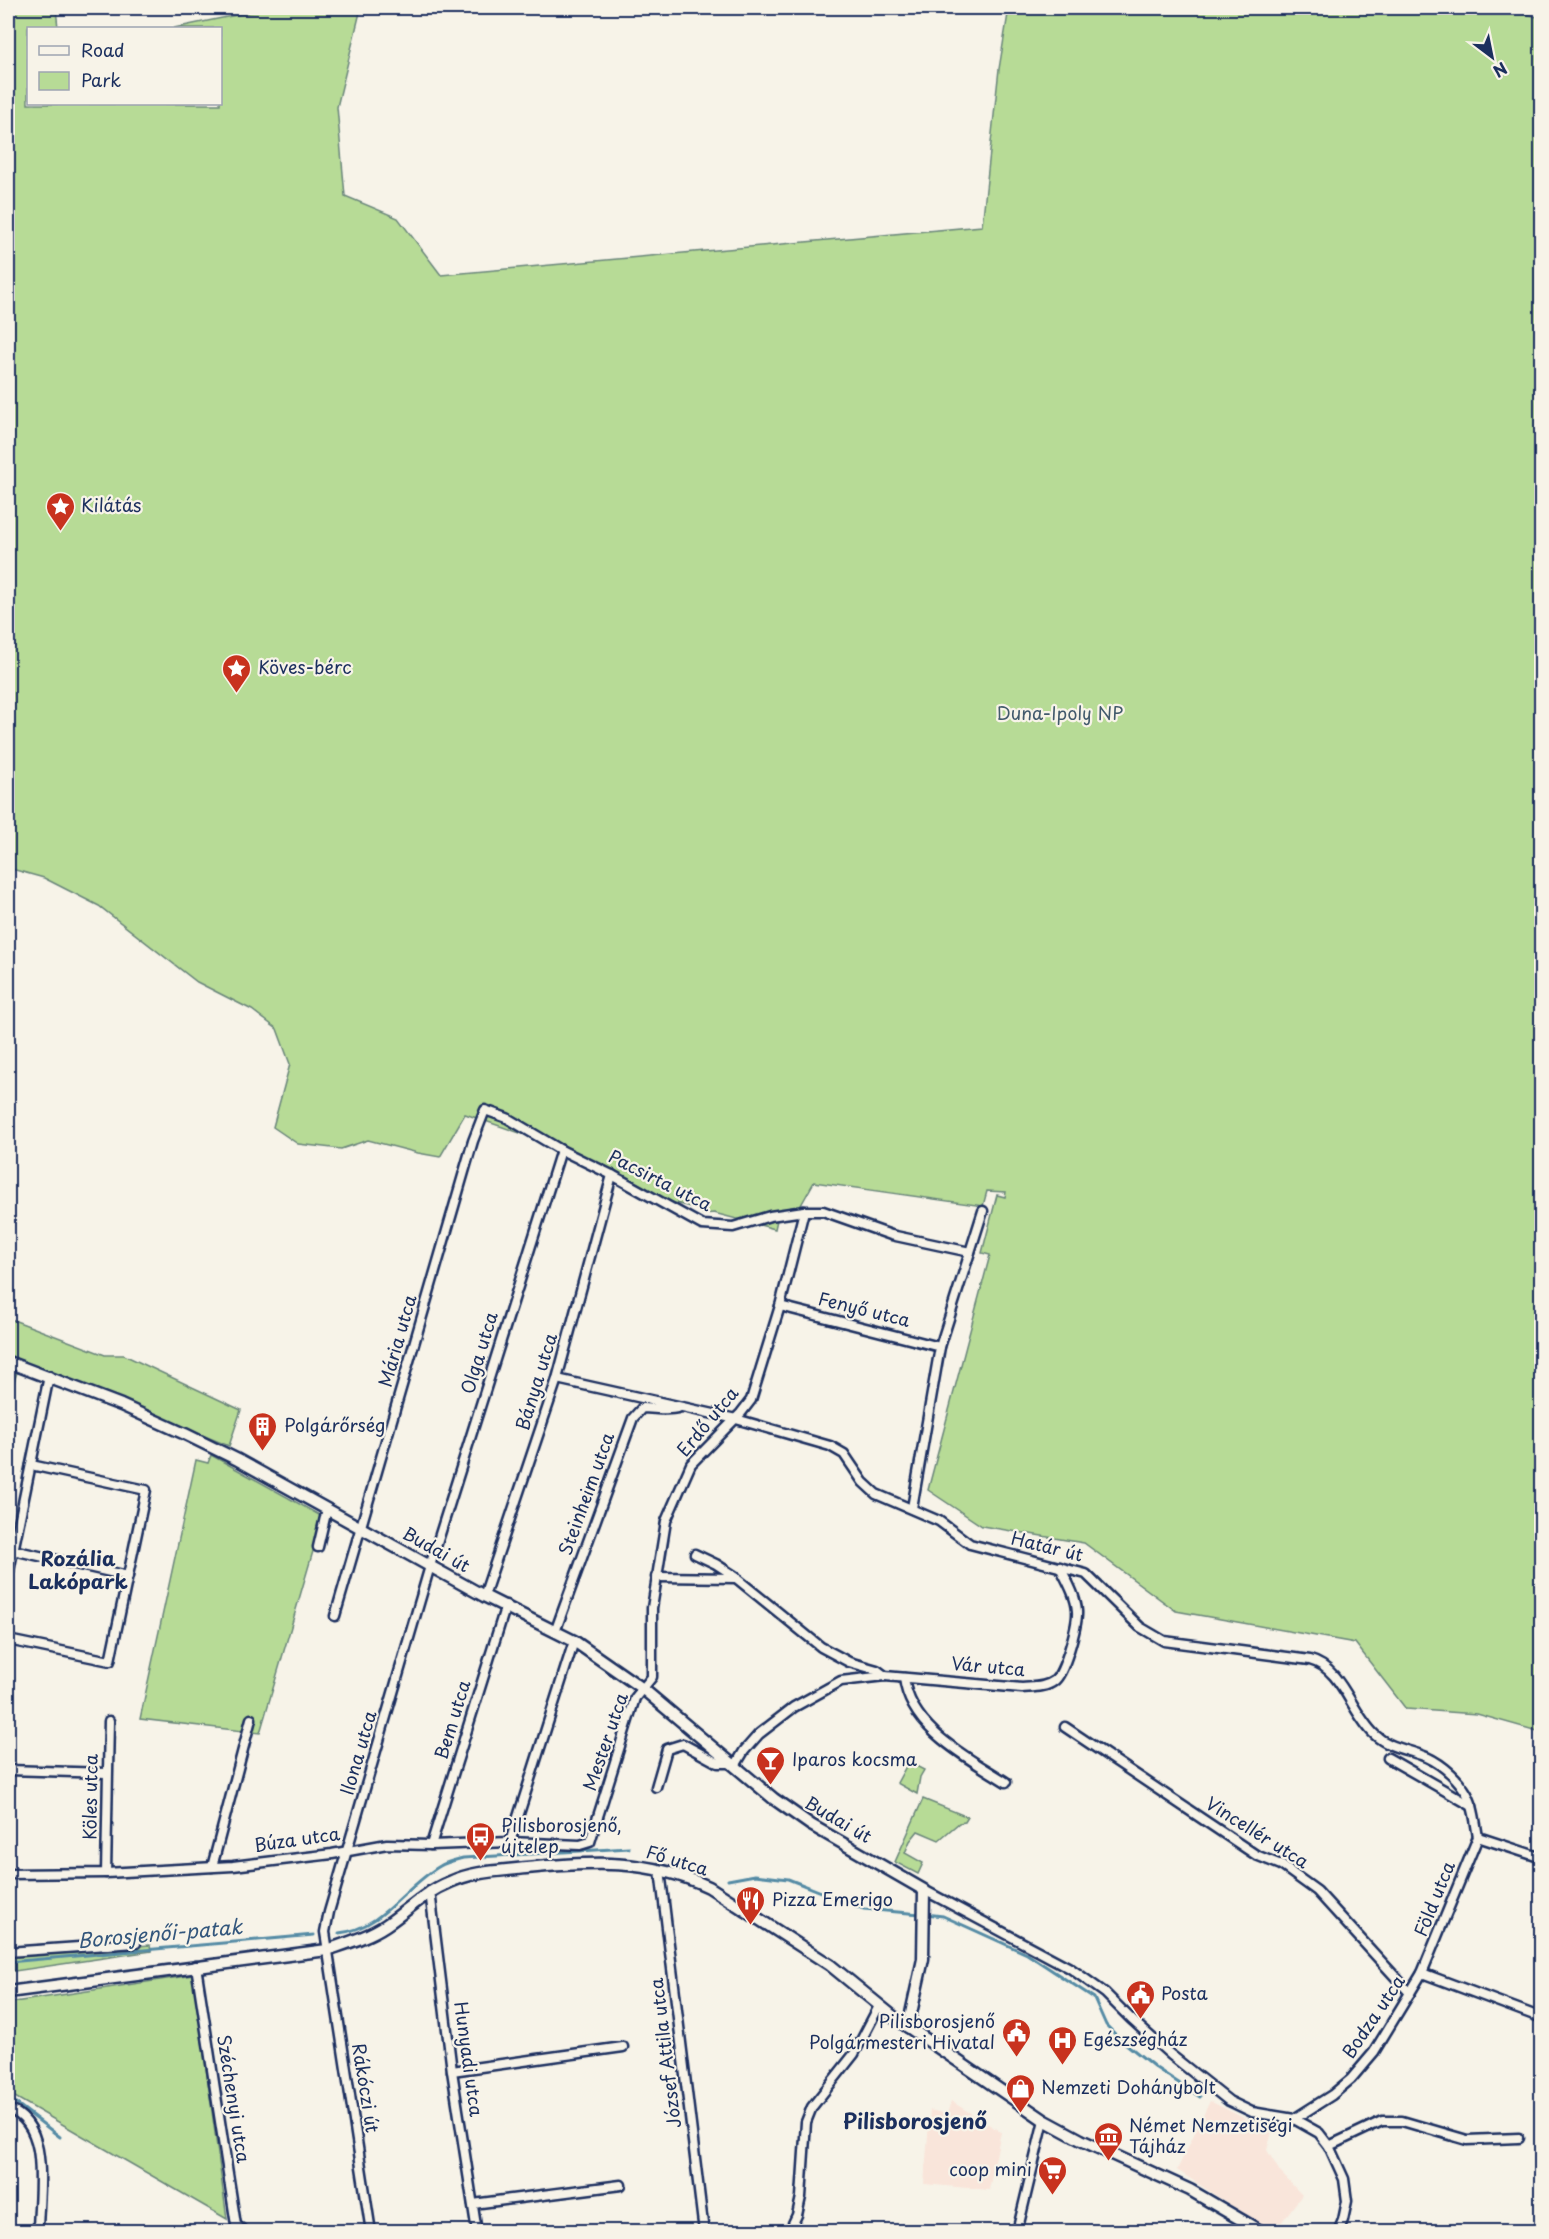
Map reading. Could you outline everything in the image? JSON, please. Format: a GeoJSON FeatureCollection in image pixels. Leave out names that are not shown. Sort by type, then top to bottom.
{"type":"FeatureCollection","features":[{"type":"Feature","properties":{"kind":"street","name":"Pacsirta utca"},"geometry":{"type":"LineString","coordinates":[[485,1110],[507,1118],[561,1150],[612,1175],[702,1225],[733,1227],[770,1216],[823,1211],[891,1235],[970,1252]]}},
{"type":"Feature","properties":{"kind":"street","name":"Mária utca"},"geometry":{"type":"LineString","coordinates":[[335,1616],[473,1141],[485,1110]]}},
{"type":"Feature","properties":{"kind":"street","name":"Olga utca"},"geometry":{"type":"LineString","coordinates":[[430,1566],[561,1150]]}},
{"type":"Feature","properties":{"kind":"street","name":"Bánya utca"},"geometry":{"type":"LineString","coordinates":[[484,1596],[557,1379],[612,1175]]}},
{"type":"Feature","properties":{"kind":"street","name":"Erdő utca"},"geometry":{"type":"LineString","coordinates":[[643,1689],[652,1677],[652,1608],[666,1521],[692,1464],[736,1419],[752,1397],[780,1306],[804,1211]]}},
{"type":"Feature","properties":{"kind":"street"},"geometry":{"type":"LineString","coordinates":[[912,1508],[940,1347],[983,1211]]}},
{"type":"Feature","properties":{"kind":"street","name":"Fenyő utca"},"geometry":{"type":"LineString","coordinates":[[780,1306],[940,1347]]}},
{"type":"Feature","properties":{"kind":"street","name":"Budai út"},"geometry":{"type":"LineString","coordinates":[[8,1362],[121,1405],[252,1468],[484,1596],[574,1641],[643,1689],[774,1799],[811,1825],[924,1890],[1071,1968],[1105,1993],[1171,2055],[1229,2101],[1252,2112],[1294,2119],[1319,2133],[1329,2146],[1344,2179],[1347,2201],[1338,2232]]}},
{"type":"Feature","properties":{"kind":"street"},"geometry":{"type":"LineString","coordinates":[[8,1576],[49,1376]]}},
{"type":"Feature","properties":{"kind":"street"},"geometry":{"type":"LineString","coordinates":[[557,1379],[682,1407]]}},
{"type":"Feature","properties":{"kind":"street","name":"Steinheim utca"},"geometry":{"type":"LineString","coordinates":[[555,1632],[633,1418],[642,1408],[657,1407],[671,1410],[682,1407]]}},
{"type":"Feature","properties":{"kind":"street","name":"Határ út"},"geometry":{"type":"LineString","coordinates":[[682,1407],[736,1419],[832,1447],[847,1458],[869,1489],[879,1496],[939,1521],[974,1546],[1088,1575],[1140,1627],[1164,1641],[1310,1660],[1322,1664],[1332,1672],[1356,1712],[1374,1735],[1388,1744],[1423,1755],[1449,1772],[1464,1788],[1473,1806]]}},
{"type":"Feature","properties":{"kind":"street"},"geometry":{"type":"LineString","coordinates":[[8,1640],[110,1661],[146,1490],[31,1465]]}},
{"type":"Feature","properties":{"kind":"street"},"geometry":{"type":"LineString","coordinates":[[318,1548],[327,1509]]}},
{"type":"Feature","properties":{"kind":"street"},"geometry":{"type":"LineString","coordinates":[[13,1550],[128,1576]]}},
{"type":"Feature","properties":{"kind":"street","name":"Vár utca"},"geometry":{"type":"LineString","coordinates":[[695,1554],[716,1564],[759,1594],[820,1647],[849,1662],[877,1670],[885,1676],[1022,1688],[1041,1687],[1055,1681],[1065,1668],[1077,1612],[1071,1590],[1060,1567]]}},
{"type":"Feature","properties":{"kind":"street","name":"Ilona utca"},"geometry":{"type":"LineString","coordinates":[[327,1950],[325,1932],[329,1912],[430,1566]]}},
{"type":"Feature","properties":{"kind":"street"},"geometry":{"type":"LineString","coordinates":[[656,1577],[736,1578]]}},
{"type":"Feature","properties":{"kind":"street","name":"Bem utca"},"geometry":{"type":"LineString","coordinates":[[431,1845],[506,1605]]}},
{"type":"Feature","properties":{"kind":"street"},"geometry":{"type":"LineString","coordinates":[[510,1842],[574,1641]]}},
{"type":"Feature","properties":{"kind":"street"},"geometry":{"type":"LineString","coordinates":[[656,1787],[666,1749],[682,1744],[718,1763],[733,1764],[759,1734],[794,1707],[841,1682],[885,1676]]}},
{"type":"Feature","properties":{"kind":"street"},"geometry":{"type":"LineString","coordinates":[[904,1678],[906,1693],[929,1729],[943,1742],[1006,1782]]}},
{"type":"Feature","properties":{"kind":"street","name":"Mester utca"},"geometry":{"type":"LineString","coordinates":[[590,1842],[635,1698],[643,1689]]}},
{"type":"Feature","properties":{"kind":"street"},"geometry":{"type":"LineString","coordinates":[[212,1867],[251,1719]]}},
{"type":"Feature","properties":{"kind":"street","name":"Köles utca"},"geometry":{"type":"LineString","coordinates":[[106,1873],[109,1721]]}},
{"type":"Feature","properties":{"kind":"street","name":"Vincellér utca"},"geometry":{"type":"LineString","coordinates":[[1065,1727],[1256,1855],[1281,1865],[1317,1891],[1410,1993]]}},
{"type":"Feature","properties":{"kind":"street"},"geometry":{"type":"LineString","coordinates":[[1388,1758],[1473,1806],[1478,1837],[1542,1858]]}},
{"type":"Feature","properties":{"kind":"street"},"geometry":{"type":"LineString","coordinates":[[8,1770],[107,1773]]}},
{"type":"Feature","properties":{"kind":"street","name":"Föld utca"},"geometry":{"type":"LineString","coordinates":[[1422,1973],[1478,1837]]}},
{"type":"Feature","properties":{"kind":"street","name":"Búza utca"},"geometry":{"type":"LineString","coordinates":[[8,1874],[106,1873],[212,1867],[332,1854],[387,1844],[510,1842],[580,1845],[590,1842]]}},
{"type":"Feature","properties":{"kind":"street","name":"Fő utca"},"geometry":{"type":"LineString","coordinates":[[8,1992],[327,1950],[375,1931],[430,1891],[452,1880],[479,1872],[592,1862],[629,1864],[695,1880],[709,1887],[830,1965],[879,2006],[1044,2120],[1081,2140],[1190,2190],[1262,2232]]}},
{"type":"Feature","properties":{"kind":"street","name":"József Attila utca"},"geometry":{"type":"LineString","coordinates":[[660,1870],[704,2232]]}},
{"type":"Feature","properties":{"kind":"street"},"geometry":{"type":"LineString","coordinates":[[908,2027],[922,1959],[924,1890]]}},
{"type":"Feature","properties":{"kind":"street","name":"Hunyadi utca"},"geometry":{"type":"LineString","coordinates":[[430,1891],[452,2071],[477,2232]]}},
{"type":"Feature","properties":{"kind":"street"},"geometry":{"type":"LineString","coordinates":[[8,1952],[136,1943]]}},
{"type":"Feature","properties":{"kind":"street","name":"Rákóczi út"},"geometry":{"type":"LineString","coordinates":[[327,1950],[371,2232]]}},
{"type":"Feature","properties":{"kind":"street","name":"Széchenyi utca"},"geometry":{"type":"LineString","coordinates":[[196,1966],[236,2224],[245,2232]]}},
{"type":"Feature","properties":{"kind":"street"},"geometry":{"type":"LineString","coordinates":[[1422,1973],[1542,2018]]}},
{"type":"Feature","properties":{"kind":"street","name":"Bodza utca"},"geometry":{"type":"LineString","coordinates":[[1294,2119],[1332,2095],[1351,2079],[1374,2052],[1422,1973]]}},
{"type":"Feature","properties":{"kind":"street"},"geometry":{"type":"LineString","coordinates":[[789,2232],[797,2215],[801,2197],[806,2122],[812,2107],[854,2054],[879,2006]]}},
{"type":"Feature","properties":{"kind":"street"},"geometry":{"type":"LineString","coordinates":[[452,2071],[622,2047]]}},
{"type":"Feature","properties":{"kind":"street"},"geometry":{"type":"LineString","coordinates":[[8,2109],[24,2119],[34,2132],[39,2149],[38,2232]]}},
{"type":"Feature","properties":{"kind":"street"},"geometry":{"type":"LineString","coordinates":[[1017,2232],[1044,2120]]}},
{"type":"Feature","properties":{"kind":"street"},"geometry":{"type":"LineString","coordinates":[[1329,2146],[1382,2121],[1402,2121],[1467,2140],[1519,2138]]}},
{"type":"Feature","properties":{"kind":"street"},"geometry":{"type":"LineString","coordinates":[[473,2204],[621,2185]]}},
{"type":"Feature","properties":{"kind":"shaded area"},"geometry":{"type":"Polygon","coordinates":[[[951,2101],[1001,2132],[989,2190],[924,2184],[930,2110],[947,2114],[951,2101]]]}},
{"type":"Feature","properties":{"kind":"shaded area"},"geometry":{"type":"Polygon","coordinates":[[[1210,2101],[1272,2132],[1267,2150],[1280,2172],[1302,2195],[1275,2231],[1270,2231],[1177,2170],[1210,2101]]]}},
{"type":"Feature","properties":{"kind":"green space","name":"Duna-Ipoly NP"},"geometry":{"type":"Polygon","coordinates":[[[11,8],[56,8],[58,27],[27,27],[27,105],[222,105],[222,27],[179,27],[270,8],[361,8],[337,107],[345,196],[398,218],[441,275],[982,226],[999,69],[1009,8],[1504,8],[1541,18],[1541,1732],[1477,1714],[1406,1709],[1355,1643],[1176,1611],[1084,1543],[982,1526],[928,1490],[990,1255],[982,1253],[997,1195],[1005,1197],[1006,1192],[987,1191],[983,1206],[814,1182],[796,1214],[779,1211],[775,1229],[714,1213],[703,1214],[699,1209],[663,1200],[549,1143],[465,1114],[440,1157],[368,1140],[341,1149],[298,1144],[273,1127],[290,1064],[277,1029],[252,1010],[197,982],[99,906],[44,878],[8,868],[8,47],[11,8]]]}},
{"type":"Feature","properties":{"kind":"green space"},"geometry":{"type":"Polygon","coordinates":[[[8,1318],[105,1355],[124,1355],[241,1410],[229,1446],[21,1361],[12,1387],[8,1386],[8,1318]]]}},
{"type":"Feature","properties":{"kind":"green space"},"geometry":{"type":"Polygon","coordinates":[[[211,1455],[323,1517],[260,1733],[140,1719],[196,1460],[208,1463],[211,1455]]]}},
{"type":"Feature","properties":{"kind":"green space"},"geometry":{"type":"Polygon","coordinates":[[[910,1759],[913,1760],[912,1764],[924,1770],[920,1777],[917,1794],[897,1783],[910,1759]]]}},
{"type":"Feature","properties":{"kind":"green space"},"geometry":{"type":"Polygon","coordinates":[[[923,1799],[968,1817],[965,1822],[959,1823],[939,1840],[918,1831],[910,1841],[905,1853],[923,1863],[918,1874],[895,1862],[923,1799]]]}},
{"type":"Feature","properties":{"kind":"green space"},"geometry":{"type":"Polygon","coordinates":[[[150,1945],[151,1951],[8,1972],[8,1956],[150,1945]]]}},
{"type":"Feature","properties":{"kind":"green space"},"geometry":{"type":"Polygon","coordinates":[[[193,1975],[227,2219],[8,2093],[8,2003],[193,1975]]]}},
{"type":"Feature","properties":{"kind":"waterway","name":"Borosjenői-patak"},"geometry":{"type":"LineString","coordinates":[[339,1933],[368,1924],[427,1874],[451,1861],[463,1858],[629,1848]]}},
{"type":"Feature","properties":{"kind":"waterway","name":"Borosjenői-patak"},"geometry":{"type":"LineString","coordinates":[[728,1880],[755,1875],[788,1879],[864,1909],[920,1914]]}},
{"type":"Feature","properties":{"kind":"waterway","name":"Borosjenői-patak"},"geometry":{"type":"LineString","coordinates":[[926,1914],[943,1916],[1027,1954],[1094,1998],[1106,2025],[1120,2039],[1156,2068],[1200,2097]]}},
{"type":"Feature","properties":{"kind":"waterway","name":"Borosjenői-patak"},"geometry":{"type":"LineString","coordinates":[[8,1962],[314,1935]]}},
{"type":"Feature","properties":{"kind":"waterway"},"geometry":{"type":"LineString","coordinates":[[8,2097],[60,2137]]}},
{"type":"Feature","properties":{"kind":"place","name":"Kilátás"},"geometry":{"type":"Point","coordinates":[60,532]}},
{"type":"Feature","properties":{"kind":"place","name":"Köves-bérc"},"geometry":{"type":"Point","coordinates":[237,694]}},
{"type":"Feature","properties":{"kind":"place","name":"Polgárőrség"},"geometry":{"type":"Point","coordinates":[263,1452]}},
{"type":"Feature","properties":{"kind":"place","name":"Iparos kocsma"},"geometry":{"type":"Point","coordinates":[771,1786]}},
{"type":"Feature","properties":{"kind":"place","name":"Pilisborosjenő, újtelep"},"geometry":{"type":"Point","coordinates":[480,1862]}},
{"type":"Feature","properties":{"kind":"place","name":"Pizza Emerigo"},"geometry":{"type":"Point","coordinates":[751,1926]}},
{"type":"Feature","properties":{"kind":"place","name":"Posta"},"geometry":{"type":"Point","coordinates":[1140,2020]}},
{"type":"Feature","properties":{"kind":"place","name":"Pilisborosjenő Polgármesteri Hivatal"},"geometry":{"type":"Point","coordinates":[1016,2058]}},
{"type":"Feature","properties":{"kind":"place","name":"Egészségház"},"geometry":{"type":"Point","coordinates":[1062,2066]}},
{"type":"Feature","properties":{"kind":"place","name":"Nemzeti Dohánybolt"},"geometry":{"type":"Point","coordinates":[1020,2114]}},
{"type":"Feature","properties":{"kind":"place","name":"Német Nemzetiségi Tájház"},"geometry":{"type":"Point","coordinates":[1108,2162]}},
{"type":"Feature","properties":{"kind":"place","name":"coop mini"},"geometry":{"type":"Point","coordinates":[1053,2196]}},
{"type":"Feature","properties":{"kind":"district","name":"Rozália Lakópark"},"geometry":{"type":"Point","coordinates":[78,1570]}},
{"type":"Feature","properties":{"kind":"district","name":"Pilisborosjenő"},"geometry":{"type":"Point","coordinates":[915,2122]}}]}
